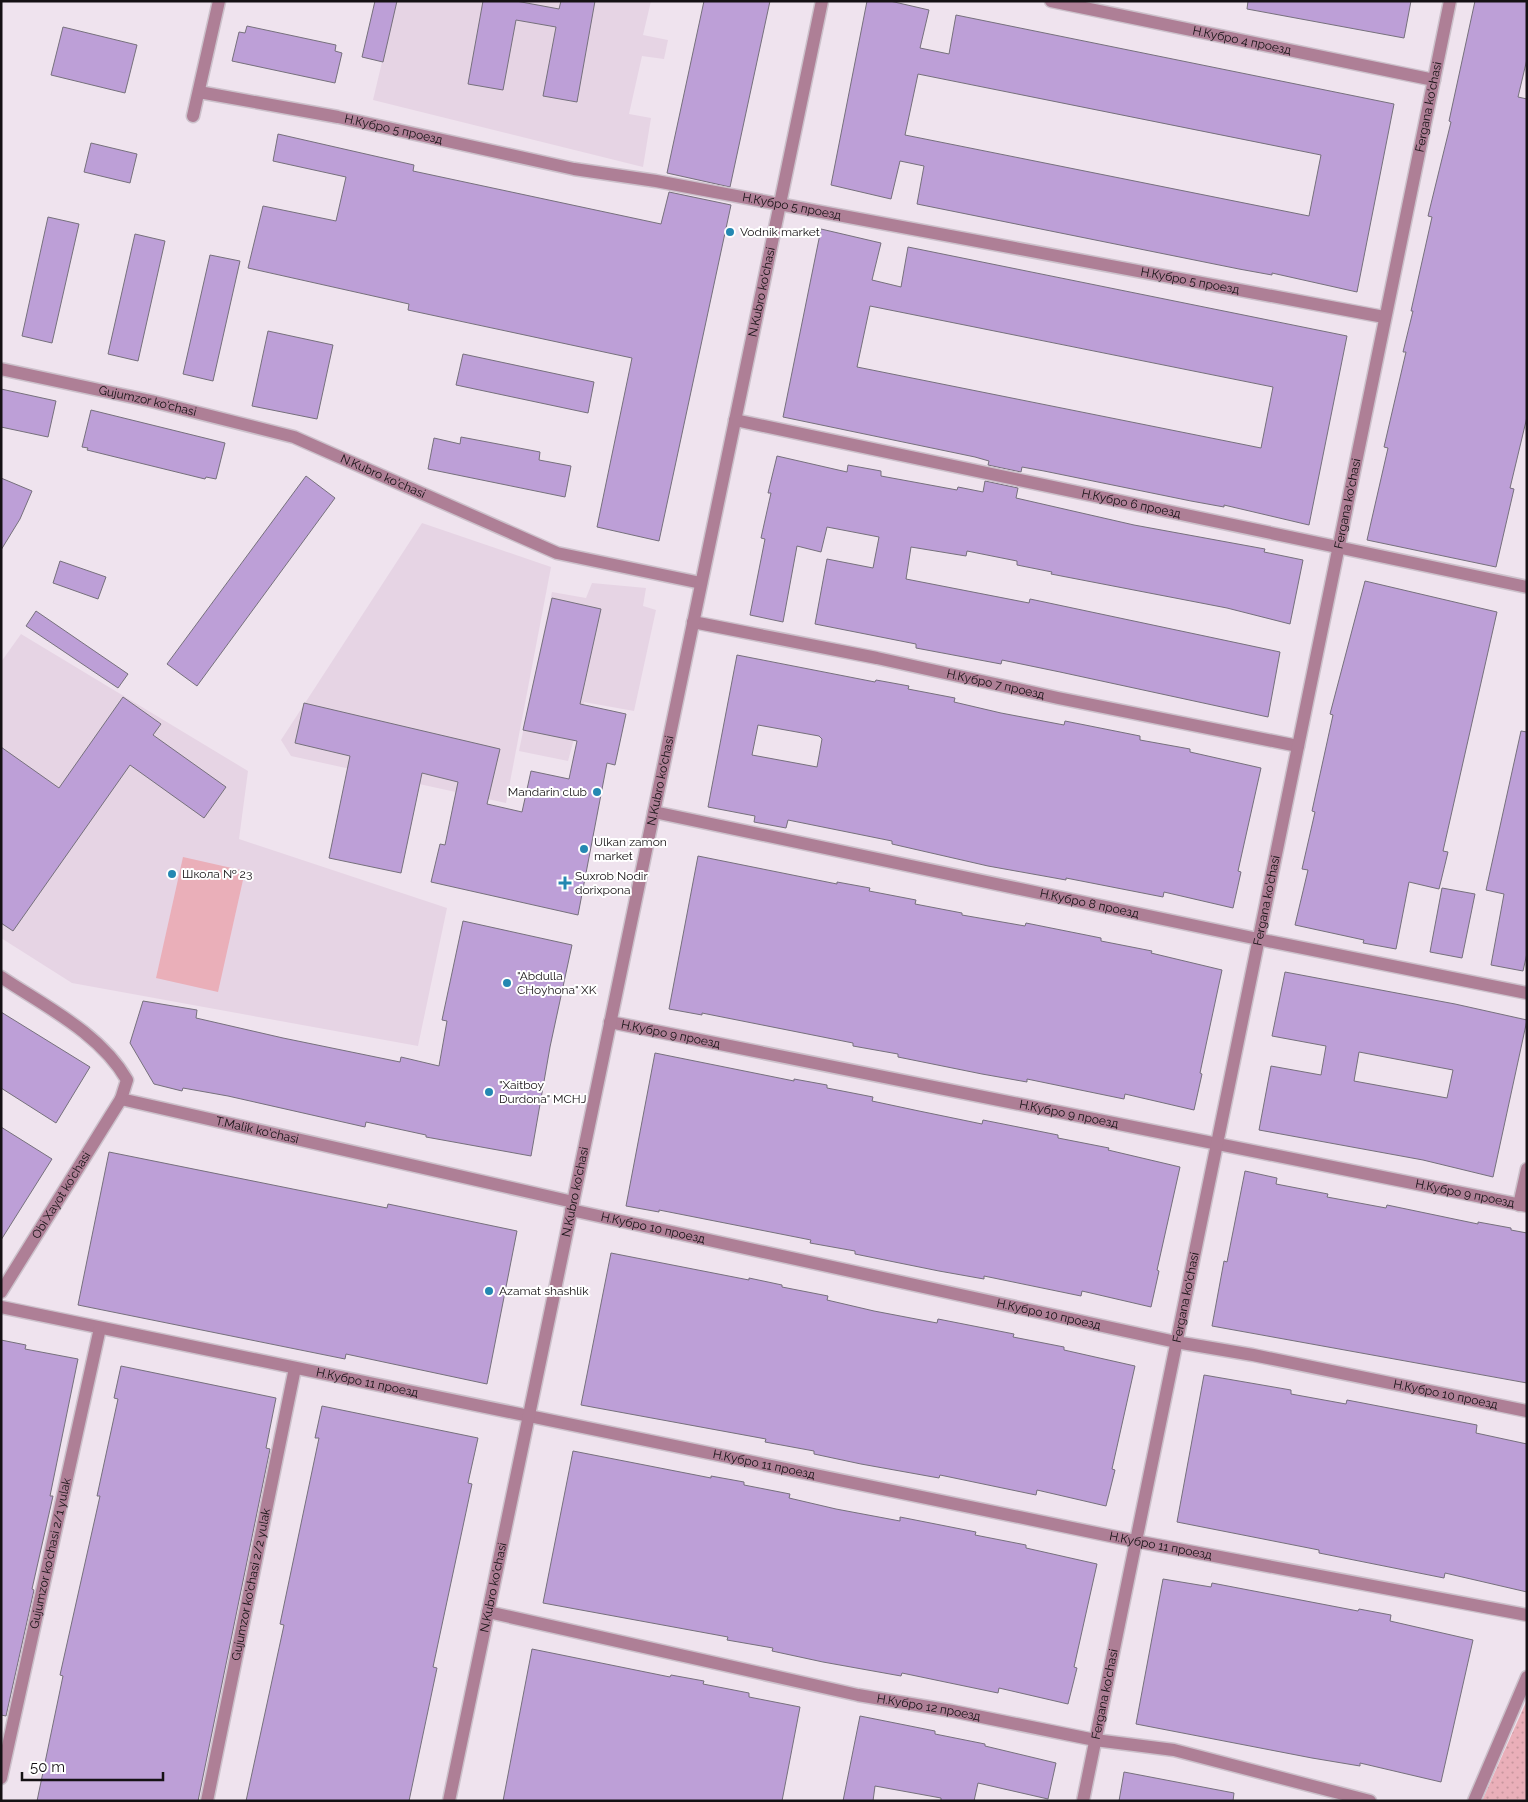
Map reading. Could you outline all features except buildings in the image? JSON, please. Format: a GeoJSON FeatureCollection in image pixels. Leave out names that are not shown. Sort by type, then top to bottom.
{"type":"FeatureCollection","features":[{"type":"Feature","properties":{"kind":"street"},"geometry":{"type":"LineString","coordinates":[[192,116],[219,1]]}},
{"type":"Feature","properties":{"kind":"street","name":"N.Kubro ko'chasi"},"geometry":{"type":"LineString","coordinates":[[449,1801],[822,1]]}},
{"type":"Feature","properties":{"kind":"street","name":"Н.Кубро 4 проезд"},"geometry":{"type":"LineString","coordinates":[[1051,1],[1434,80]]}},
{"type":"Feature","properties":{"kind":"street","name":"Fergana ko'chasi"},"geometry":{"type":"LineString","coordinates":[[1083,1801],[1384,316],[1450,1]]}},
{"type":"Feature","properties":{"kind":"street","name":"Н.Кубро 5 проезд"},"geometry":{"type":"LineString","coordinates":[[199,92],[338,117],[574,169],[656,181],[1384,316]]}},
{"type":"Feature","properties":{"kind":"street","name":"Gujumzor ko'chasi"},"geometry":{"type":"LineString","coordinates":[[1,369],[151,401],[294,437]]}},
{"type":"Feature","properties":{"kind":"street","name":"Н.Кубро 6 проезд"},"geometry":{"type":"LineString","coordinates":[[735,420],[1527,587]]}},
{"type":"Feature","properties":{"kind":"street","name":"N.Kubro ko'chasi"},"geometry":{"type":"LineString","coordinates":[[294,437],[557,553],[701,583]]}},
{"type":"Feature","properties":{"kind":"street","name":"Н.Кубро 7 проезд"},"geometry":{"type":"LineString","coordinates":[[693,622],[877,658],[1058,698],[1298,746]]}},
{"type":"Feature","properties":{"kind":"street","name":"Н.Кубро 8 проезд"},"geometry":{"type":"LineString","coordinates":[[654,812],[1258,939],[1527,992]]}},
{"type":"Feature","properties":{"kind":"street"},"geometry":{"type":"LineString","coordinates":[[1,977],[85,1033],[116,1062],[127,1080],[121,1099]]}},
{"type":"Feature","properties":{"kind":"street","name":"Н.Кубро 9 проезд"},"geometry":{"type":"LineString","coordinates":[[610,1022],[1523,1206]]}},
{"type":"Feature","properties":{"kind":"street","name":"T.Malik ko'chasi"},"geometry":{"type":"LineString","coordinates":[[121,1099],[572,1206]]}},
{"type":"Feature","properties":{"kind":"street","name":"Obi Xayot ko'chasi"},"geometry":{"type":"LineString","coordinates":[[1,1292],[121,1099]]}},
{"type":"Feature","properties":{"kind":"street"},"geometry":{"type":"LineString","coordinates":[[1523,1206],[1527,1169]]}},
{"type":"Feature","properties":{"kind":"street","name":"Н.Кубро 10 проезд"},"geometry":{"type":"LineString","coordinates":[[572,1206],[1176,1342],[1253,1355],[1527,1411]]}},
{"type":"Feature","properties":{"kind":"street","name":"Н.Кубро 11 проезд"},"geometry":{"type":"LineString","coordinates":[[1,1307],[1135,1541],[1527,1615]]}},
{"type":"Feature","properties":{"kind":"street","name":"Gujumzor ko'chasi 2/1 yulak"},"geometry":{"type":"LineString","coordinates":[[1,1778],[100,1328]]}},
{"type":"Feature","properties":{"kind":"street","name":"Gujumzor ko'chasi 2/2 yulak"},"geometry":{"type":"LineString","coordinates":[[207,1801],[295,1368]]}},
{"type":"Feature","properties":{"kind":"street","name":"Н.Кубро 12 проезд"},"geometry":{"type":"LineString","coordinates":[[488,1612],[768,1677],[1095,1740],[1174,1750],[1370,1801]]}},
{"type":"Feature","properties":{"kind":"street"},"geometry":{"type":"LineString","coordinates":[[1474,1801],[1527,1677]]}},
{"type":"Feature","properties":{"kind":"shaded area"},"geometry":{"type":"Polygon","coordinates":[[[375,1],[651,1],[643,35],[668,40],[664,59],[642,56],[629,114],[651,118],[643,167],[373,100],[382,62],[362,57],[375,1]]]}},
{"type":"Feature","properties":{"kind":"shaded area"},"geometry":{"type":"Polygon","coordinates":[[[422,523],[551,567],[506,803],[291,756],[281,740],[422,523]]]}},
{"type":"Feature","properties":{"kind":"shaded area"},"geometry":{"type":"Polygon","coordinates":[[[592,583],[646,588],[643,606],[656,610],[634,711],[584,702],[568,761],[519,751],[552,592],[586,598],[592,583]]]}},
{"type":"Feature","properties":{"kind":"shaded area","name":"Школа № 23"},"geometry":{"type":"Polygon","coordinates":[[[21,634],[248,771],[239,839],[447,908],[418,1046],[72,983],[1,938],[1,662],[21,634]]]}},
{"type":"Feature","properties":{"kind":"shaded area"},"geometry":{"type":"Polygon","coordinates":[[[183,857],[245,871],[218,992],[156,978],[183,857]]]}},
{"type":"Feature","properties":{"kind":"shaded area"},"geometry":{"type":"Polygon","coordinates":[[[1527,1700],[1527,1801],[1482,1801],[1527,1700]]]}},
{"type":"Feature","properties":{"kind":"place","name":"Vodnik market"},"geometry":{"type":"Point","coordinates":[730,232]}},
{"type":"Feature","properties":{"kind":"place","name":"Mandarin club"},"geometry":{"type":"Point","coordinates":[597,792]}},
{"type":"Feature","properties":{"kind":"place","name":"Ulkan zamon market"},"geometry":{"type":"Point","coordinates":[584,849]}},
{"type":"Feature","properties":{"kind":"place","name":"Школа № 23"},"geometry":{"type":"Point","coordinates":[172,874]}},
{"type":"Feature","properties":{"kind":"place","name":"Suxrob Nodir dorixpona"},"geometry":{"type":"Point","coordinates":[565,883]}},
{"type":"Feature","properties":{"kind":"place","name":"\"Abdulla CHoyhona\" XK"},"geometry":{"type":"Point","coordinates":[507,983]}},
{"type":"Feature","properties":{"kind":"place","name":"\"Xaitboy Durdona\" MCHJ"},"geometry":{"type":"Point","coordinates":[489,1092]}},
{"type":"Feature","properties":{"kind":"place","name":"Azamat shashlik"},"geometry":{"type":"Point","coordinates":[489,1291]}}]}
